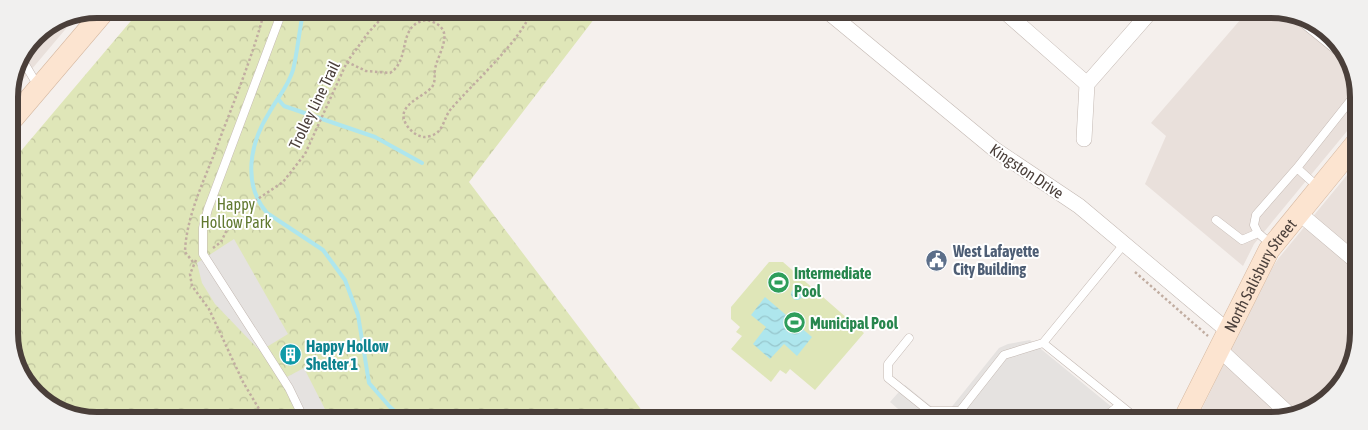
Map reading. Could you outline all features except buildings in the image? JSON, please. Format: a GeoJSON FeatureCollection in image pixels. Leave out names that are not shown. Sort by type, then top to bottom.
{"type":"FeatureCollection","features":[{"type":"Feature","properties":{"kind":"street"},"geometry":{"type":"LineString","coordinates":[[18,112],[98,18]]}},
{"type":"Feature","properties":{"kind":"street","name":"Kingston Drive"},"geometry":{"type":"LineString","coordinates":[[825,18],[994,149],[1079,206],[1120,249],[1218,341],[1287,411]]}},
{"type":"Feature","properties":{"kind":"street"},"geometry":{"type":"LineString","coordinates":[[1012,18],[1087,84]]}},
{"type":"Feature","properties":{"kind":"street"},"geometry":{"type":"LineString","coordinates":[[1084,139],[1087,84],[1146,18]]}},
{"type":"Feature","properties":{"kind":"street","name":"North Salisbury Street"},"geometry":{"type":"LineString","coordinates":[[1187,412],[1265,239],[1299,213],[1350,150]]}},
{"type":"Feature","properties":{"kind":"street"},"geometry":{"type":"LineString","coordinates":[[1299,213],[1350,256]]}},
{"type":"Feature","properties":{"kind":"lane"},"geometry":{"type":"LineString","coordinates":[[279,18],[208,209],[202,241],[203,254],[288,388],[300,412]]}},
{"type":"Feature","properties":{"kind":"lane"},"geometry":{"type":"LineString","coordinates":[[1313,30],[1329,42]]}},
{"type":"Feature","properties":{"kind":"lane"},"geometry":{"type":"LineString","coordinates":[[25,64],[39,87]]}},
{"type":"Feature","properties":{"kind":"lane"},"geometry":{"type":"LineString","coordinates":[[1265,239],[1254,225],[1256,215],[1297,168],[1350,101]]}},
{"type":"Feature","properties":{"kind":"lane"},"geometry":{"type":"LineString","coordinates":[[1297,168],[1319,188]]}},
{"type":"Feature","properties":{"kind":"lane"},"geometry":{"type":"LineString","coordinates":[[1216,220],[1242,240],[1265,239]]}},
{"type":"Feature","properties":{"kind":"lane"},"geometry":{"type":"LineString","coordinates":[[909,338],[888,364],[888,378],[929,412],[960,411],[1004,355],[1043,343],[1120,249]]}},
{"type":"Feature","properties":{"kind":"lane"},"geometry":{"type":"LineString","coordinates":[[1043,343],[1129,412]]}},
{"type":"Feature","properties":{"kind":"lane"},"geometry":{"type":"LineString","coordinates":[[1111,412],[1120,405]]}},
{"type":"Feature","properties":{"kind":"path"},"geometry":{"type":"LineString","coordinates":[[193,262],[185,252],[197,200],[256,45],[263,18]]}},
{"type":"Feature","properties":{"kind":"path","name":"Trolley Line Trail"},"geometry":{"type":"LineString","coordinates":[[252,204],[283,182],[305,154],[322,113],[347,62],[382,18]]}},
{"type":"Feature","properties":{"kind":"path"},"geometry":{"type":"LineString","coordinates":[[347,62],[366,71],[390,73],[400,64],[406,33],[413,25],[427,20],[439,26],[445,37],[435,69],[435,81],[428,91],[410,103],[406,108],[404,118],[406,124],[415,134],[431,136],[441,128],[449,111],[519,33],[527,18]]}},
{"type":"Feature","properties":{"kind":"path"},"geometry":{"type":"LineString","coordinates":[[1120,249],[1208,336],[1218,341]]}},
{"type":"Feature","properties":{"kind":"shaded area"},"geometry":{"type":"Polygon","coordinates":[[[1242,18],[1282,18],[1292,20],[1315,31],[1331,44],[1342,62],[1349,81],[1350,127],[1254,244],[1243,266],[1145,184],[1166,136],[1151,123],[1242,18]]]}},
{"type":"Feature","properties":{"kind":"shaded area"},"geometry":{"type":"Polygon","coordinates":[[[72,22],[19,84],[20,76],[34,48],[44,37],[57,28],[72,22]]]}},
{"type":"Feature","properties":{"kind":"shaded area"},"geometry":{"type":"Polygon","coordinates":[[[1350,172],[1350,344],[1340,373],[1324,393],[1292,410],[1277,412],[1200,412],[1264,281],[1278,259],[1350,172]]]}},
{"type":"Feature","properties":{"kind":"shaded area"},"geometry":{"type":"Polygon","coordinates":[[[234,239],[288,334],[260,351],[215,304],[202,283],[197,263],[234,239]]]}},
{"type":"Feature","properties":{"kind":"shaded area"},"geometry":{"type":"Polygon","coordinates":[[[1030,340],[1118,412],[902,412],[890,402],[905,385],[937,411],[950,409],[999,348],[1008,344],[1030,340]]]}},
{"type":"Feature","properties":{"kind":"shaded area"},"geometry":{"type":"Polygon","coordinates":[[[304,368],[326,412],[300,412],[283,379],[304,368]]]}},
{"type":"Feature","properties":{"kind":"green space","name":"Happy Hollow Park"},"geometry":{"type":"Polygon","coordinates":[[[133,18],[595,18],[469,182],[643,412],[86,412],[76,410],[53,399],[37,386],[26,368],[19,349],[18,154],[133,18]]]}},
{"type":"Feature","properties":{"kind":"green space","name":"Municipal Pool"},"geometry":{"type":"Polygon","coordinates":[[[769,262],[783,262],[864,333],[815,390],[790,369],[786,374],[780,370],[771,382],[731,349],[742,336],[736,332],[740,327],[731,319],[731,307],[769,262]]]}},
{"type":"Feature","properties":{"kind":"water","name":"Intermediate Pool"},"geometry":{"type":"Polygon","coordinates":[[[775,272],[788,284],[782,292],[767,280],[775,272]]]}},
{"type":"Feature","properties":{"kind":"water"},"geometry":{"type":"Polygon","coordinates":[[[795,288],[799,288],[803,294],[799,300],[795,300],[791,296],[791,292],[795,288]]]}},
{"type":"Feature","properties":{"kind":"water"},"geometry":{"type":"Polygon","coordinates":[[[765,297],[812,337],[797,356],[784,344],[770,359],[753,344],[766,327],[751,315],[765,297]]]}},
{"type":"Feature","properties":{"kind":"waterway"},"geometry":{"type":"LineString","coordinates":[[302,18],[291,76],[262,125],[253,150],[252,177],[254,189],[259,202],[267,213],[323,250],[345,280],[358,315],[369,383],[396,412]]}},
{"type":"Feature","properties":{"kind":"waterway"},"geometry":{"type":"LineString","coordinates":[[278,99],[284,106],[375,137],[422,163]]}},
{"type":"Feature","properties":{"kind":"place","name":"West Lafayette City Building"},"geometry":{"type":"Point","coordinates":[937,260]}},
{"type":"Feature","properties":{"kind":"place","name":"Intermediate Pool"},"geometry":{"type":"Point","coordinates":[778,282]}},
{"type":"Feature","properties":{"kind":"place","name":"Municipal Pool"},"geometry":{"type":"Point","coordinates":[794,323]}},
{"type":"Feature","properties":{"kind":"place","name":"Happy Hollow Shelter 1"},"geometry":{"type":"Point","coordinates":[290,355]}}]}
